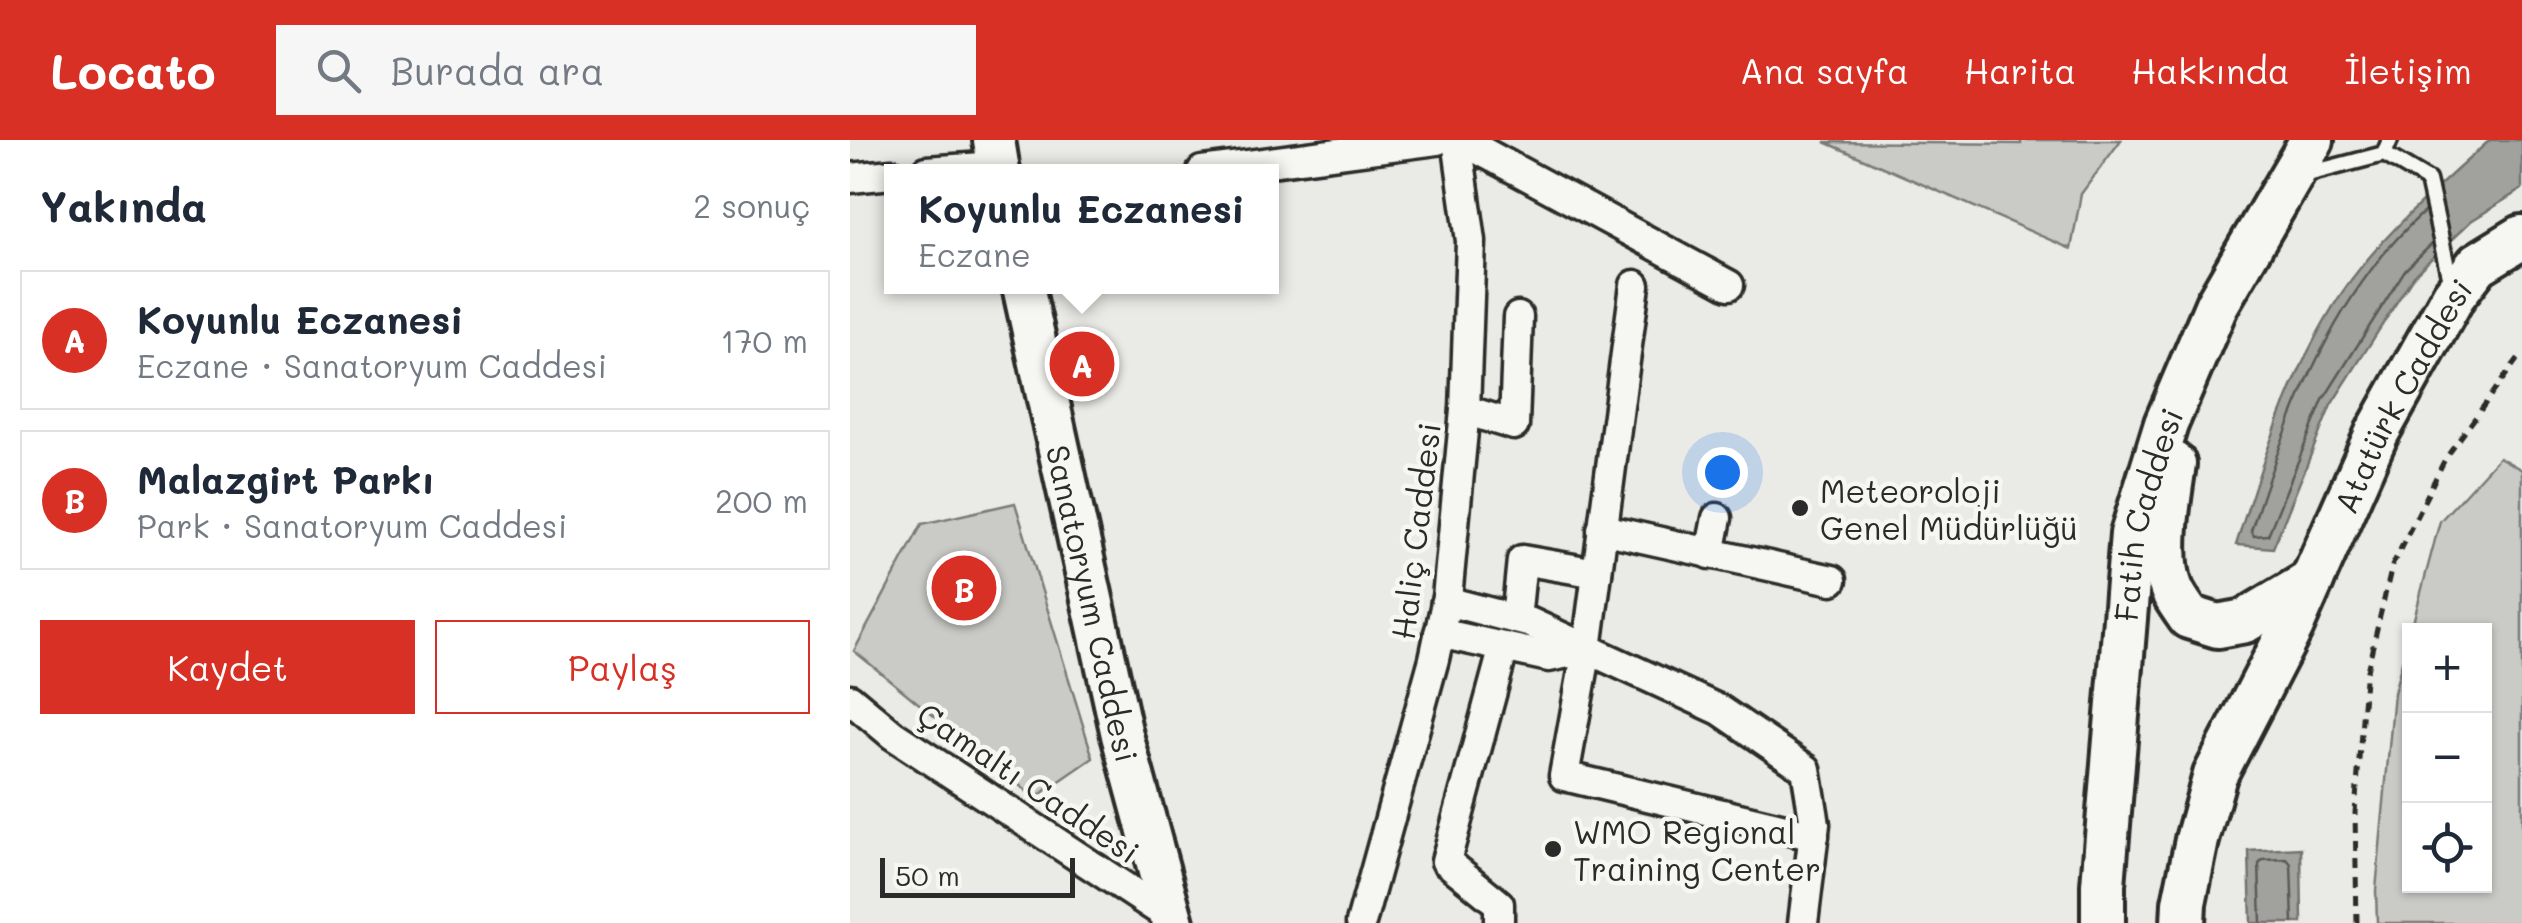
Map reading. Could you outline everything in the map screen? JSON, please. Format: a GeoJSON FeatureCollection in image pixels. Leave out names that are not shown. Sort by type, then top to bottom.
{"type":"FeatureCollection","features":[{"type":"Feature","properties":{"kind":"main road","name":"Fatih Caddesi"},"geometry":{"type":"LineString","coordinates":[[2103,923],[2132,534],[2166,424],[2217,304],[2312,140]]}},
{"type":"Feature","properties":{"kind":"main road","name":"Atatürk Caddesi"},"geometry":{"type":"LineString","coordinates":[[2312,581],[2378,433],[2454,296],[2478,264],[2522,237]]}},
{"type":"Feature","properties":{"kind":"main road","name":"Sanatoryum Caddesi"},"geometry":{"type":"LineString","coordinates":[[1024,294],[1122,735],[1175,922]]}},
{"type":"Feature","properties":{"kind":"main road"},"geometry":{"type":"LineString","coordinates":[[2190,369],[2167,509],[2171,588],[2188,617],[2218,626],[2245,621],[2312,581]]}},
{"type":"Feature","properties":{"kind":"main road"},"geometry":{"type":"LineString","coordinates":[[2183,923],[2197,840],[2215,774],[2312,581]]}},
{"type":"Feature","properties":{"kind":"street"},"geometry":{"type":"LineString","coordinates":[[1261,164],[1437,140]]}},
{"type":"Feature","properties":{"kind":"street"},"geometry":{"type":"LineString","coordinates":[[1459,140],[1729,285]]}},
{"type":"Feature","properties":{"kind":"street","name":"Haliç Caddesi"},"geometry":{"type":"LineString","coordinates":[[1361,923],[1446,602],[1465,410],[1472,241],[1459,140]]}},
{"type":"Feature","properties":{"kind":"street"},"geometry":{"type":"LineString","coordinates":[[970,164],[997,159]]}},
{"type":"Feature","properties":{"kind":"street"},"geometry":{"type":"LineString","coordinates":[[850,178],[884,175]]}},
{"type":"Feature","properties":{"kind":"street"},"geometry":{"type":"LineString","coordinates":[[1635,285],[1587,649],[1564,776],[1814,836]]}},
{"type":"Feature","properties":{"kind":"street"},"geometry":{"type":"LineString","coordinates":[[1465,410],[1514,425],[1518,316]]}},
{"type":"Feature","properties":{"kind":"street"},"geometry":{"type":"LineString","coordinates":[[1710,554],[1717,518]]}},
{"type":"Feature","properties":{"kind":"street"},"geometry":{"type":"LineString","coordinates":[[1602,529],[1832,580]]}},
{"type":"Feature","properties":{"kind":"street"},"geometry":{"type":"LineString","coordinates":[[1516,619],[1522,560],[1597,573]]}},
{"type":"Feature","properties":{"kind":"street"},"geometry":{"type":"LineString","coordinates":[[1446,602],[1516,619],[1720,710],[1806,769],[1814,836],[1803,923]]}},
{"type":"Feature","properties":{"kind":"street"},"geometry":{"type":"LineString","coordinates":[[1439,633],[1550,656],[1587,649]]}},
{"type":"Feature","properties":{"kind":"street"},"geometry":{"type":"LineString","coordinates":[[1499,923],[1499,904],[1446,861],[1504,647]]}},
{"type":"Feature","properties":{"kind":"street","name":"Çamaltı Caddesi"},"geometry":{"type":"LineString","coordinates":[[850,698],[893,735],[1175,922]]}},
{"type":"Feature","properties":{"kind":"lane"},"geometry":{"type":"LineString","coordinates":[[2290,179],[2387,147],[2428,180],[2454,296]]}},
{"type":"Feature","properties":{"kind":"path"},"geometry":{"type":"LineString","coordinates":[[2357,923],[2355,813],[2365,679],[2392,566],[2446,459],[2522,353]]}},
{"type":"Feature","properties":{"kind":"shaded area"},"geometry":{"type":"Polygon","coordinates":[[[2021,140],[2121,140],[2081,194],[2071,249],[1825,142],[2021,144],[2021,140]]]}},
{"type":"Feature","properties":{"kind":"shaded area"},"geometry":{"type":"Polygon","coordinates":[[[2499,457],[2522,470],[2522,923],[2377,923],[2376,890],[2394,693],[2402,662],[2402,893],[2492,893],[2492,623],[2413,623],[2440,521],[2499,457]]]}},
{"type":"Feature","properties":{"kind":"shaded area"},"geometry":{"type":"Polygon","coordinates":[[[1015,503],[1093,758],[1035,798],[854,651],[922,524],[1015,503]]]}},
{"type":"Feature","properties":{"kind":"water"},"geometry":{"type":"Polygon","coordinates":[[[2490,140],[2522,140],[2522,189],[2471,221],[2414,275],[2331,405],[2273,548],[2236,545],[2283,408],[2332,309],[2383,242],[2490,140]]]}},
{"type":"Feature","properties":{"kind":"water"},"geometry":{"type":"Polygon","coordinates":[[[2301,848],[2302,923],[2251,923],[2249,851],[2301,848]]]}},
{"type":"Feature","properties":{"kind":"place","name":"Koyunlu Eczanesi"},"geometry":{"type":"Point","coordinates":[1082,364]}},
{"type":"Feature","properties":{"kind":"place","name":"Meteoroloji Genel Müdürlüğü"},"geometry":{"type":"Point","coordinates":[1800,508]}},
{"type":"Feature","properties":{"kind":"place","name":"Malazgirt Parkı"},"geometry":{"type":"Point","coordinates":[964,588]}},
{"type":"Feature","properties":{"kind":"place","name":"WMO Regional Training Center"},"geometry":{"type":"Point","coordinates":[1553,849]}}]}
